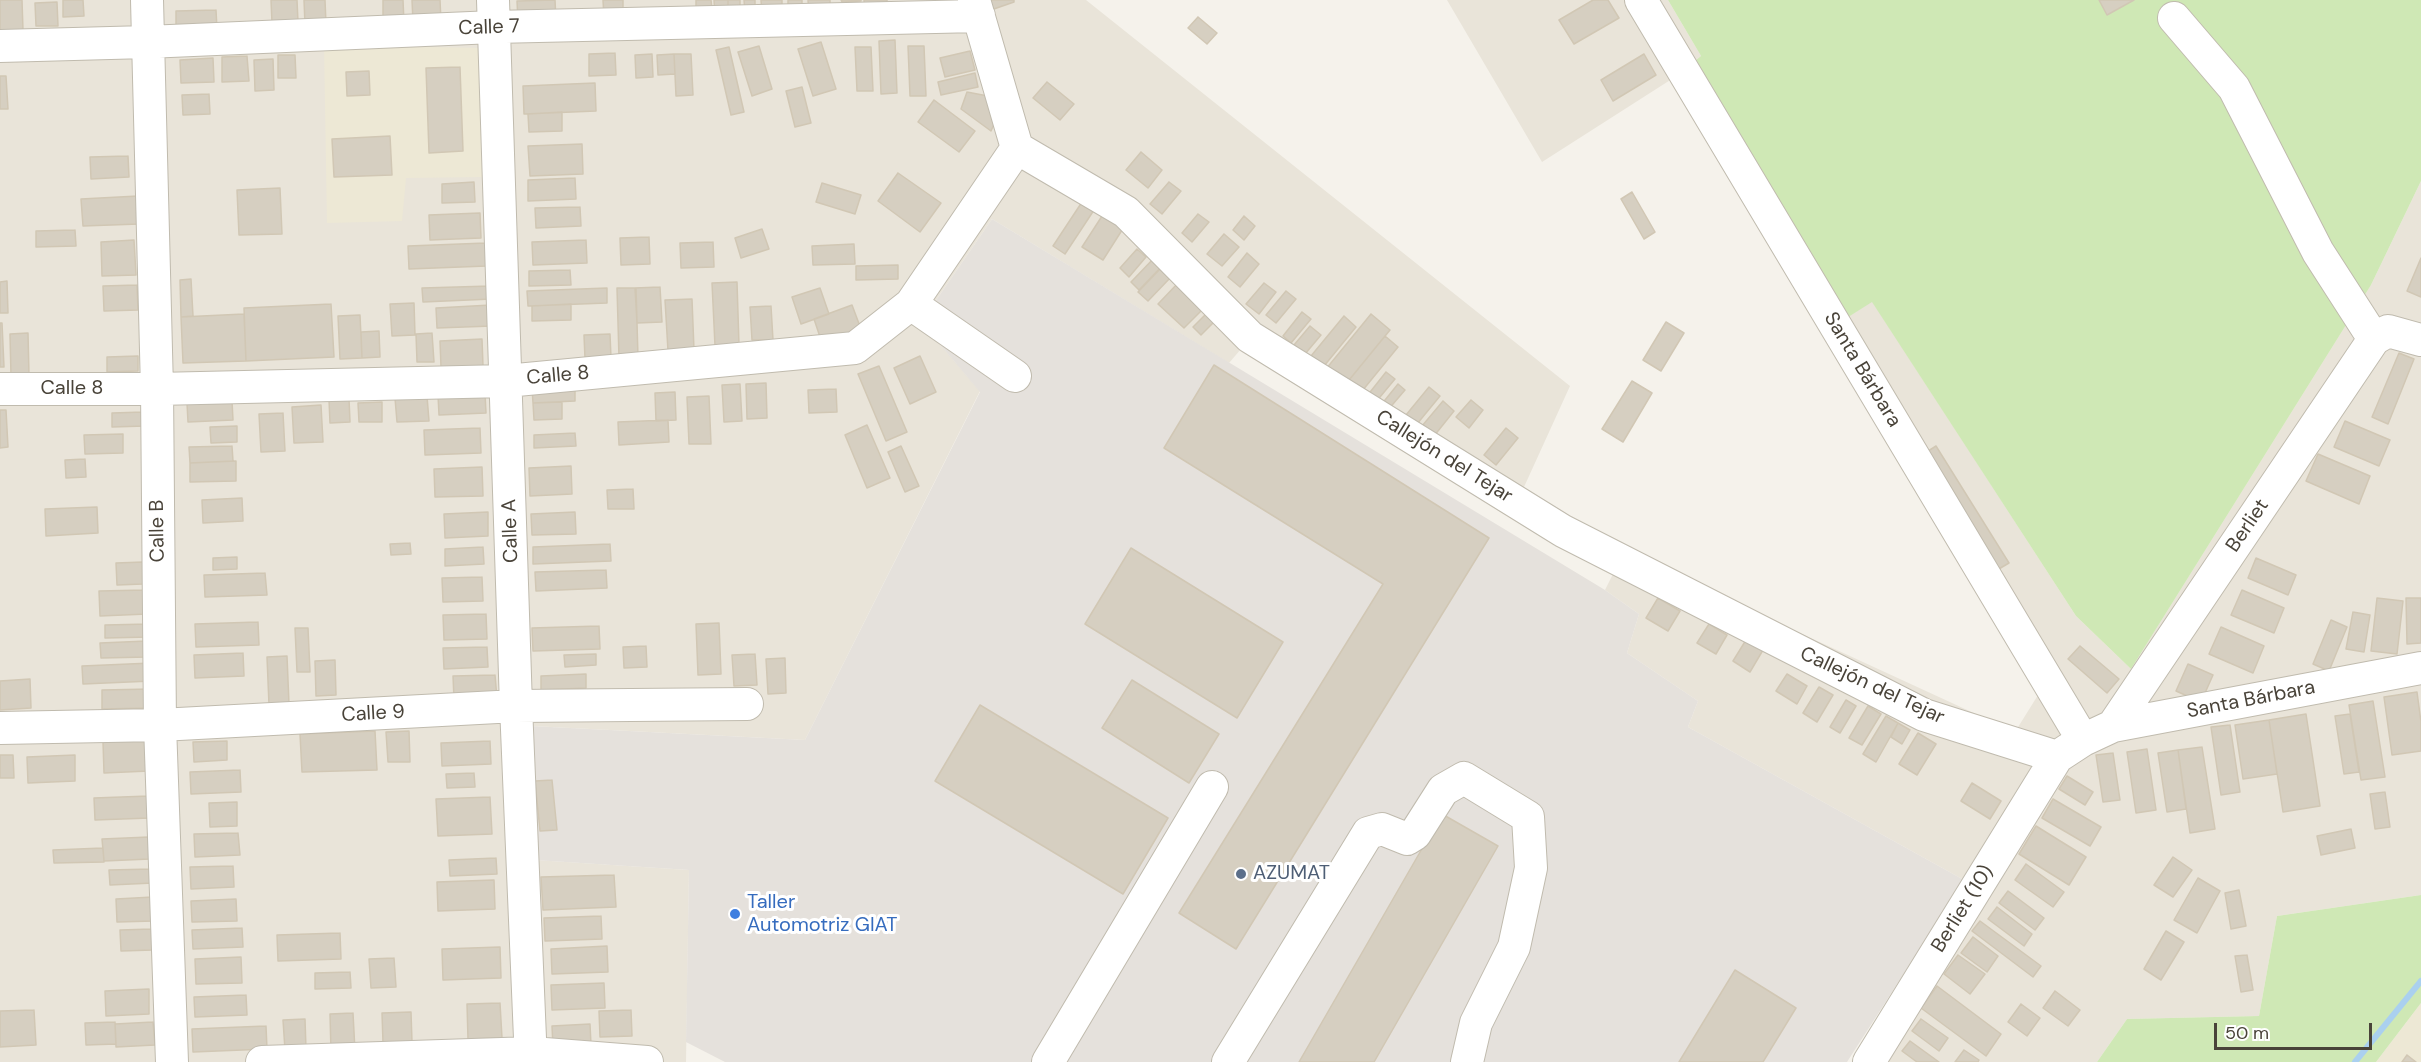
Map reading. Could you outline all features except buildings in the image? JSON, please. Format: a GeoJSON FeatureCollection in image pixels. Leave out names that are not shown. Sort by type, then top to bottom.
{"type":"FeatureCollection","features":[{"type":"Feature","properties":{"kind":"street","name":"Calle B"},"geometry":{"type":"LineString","coordinates":[[147,0],[157,389],[160,725],[172,1062]]}},
{"type":"Feature","properties":{"kind":"street","name":"Santa Bárbara"},"geometry":{"type":"LineString","coordinates":[[1641,0],[2083,740]]}},
{"type":"Feature","properties":{"kind":"street","name":"Calle 7"},"geometry":{"type":"LineString","coordinates":[[0,46],[147,42],[493,13],[976,8]]}},
{"type":"Feature","properties":{"kind":"street"},"geometry":{"type":"LineString","coordinates":[[976,8],[1017,148]]}},
{"type":"Feature","properties":{"kind":"street","name":"Calle A"},"geometry":{"type":"LineString","coordinates":[[493,13],[516,706],[532,1058]]}},
{"type":"Feature","properties":{"kind":"street"},"geometry":{"type":"LineString","coordinates":[[2174,18],[2234,88],[2318,252],[2381,335],[2421,340]]}},
{"type":"Feature","properties":{"kind":"street","name":"Calle 8"},"geometry":{"type":"LineString","coordinates":[[0,389],[157,389],[506,381],[855,348],[911,304],[1017,148]]}},
{"type":"Feature","properties":{"kind":"street","name":"Callejón del Tejar"},"geometry":{"type":"LineString","coordinates":[[1017,148],[1126,212],[1250,337],[1563,531],[1924,715],[2057,757]]}},
{"type":"Feature","properties":{"kind":"street"},"geometry":{"type":"LineString","coordinates":[[911,304],[1015,376]]}},
{"type":"Feature","properties":{"kind":"street","name":"Berliet"},"geometry":{"type":"LineString","coordinates":[[2113,726],[2381,335]]}},
{"type":"Feature","properties":{"kind":"street","name":"Santa Bárbara"},"geometry":{"type":"LineString","coordinates":[[2057,757],[2083,740],[2113,726],[2421,668]]}},
{"type":"Feature","properties":{"kind":"street","name":"Calle 9"},"geometry":{"type":"LineString","coordinates":[[0,728],[160,725],[516,706],[747,704]]}},
{"type":"Feature","properties":{"kind":"street","name":"Berliet (10)"},"geometry":{"type":"LineString","coordinates":[[1869,1062],[2057,757]]}},
{"type":"Feature","properties":{"kind":"street"},"geometry":{"type":"LineString","coordinates":[[1228,1062],[1368,833],[1382,829],[1407,838],[1415,834],[1443,790],[1464,778],[1528,817],[1531,868],[1514,947],[1476,1023],[1467,1062]]}},
{"type":"Feature","properties":{"kind":"street"},"geometry":{"type":"LineString","coordinates":[[1048,1062],[1212,788]]}},
{"type":"Feature","properties":{"kind":"street"},"geometry":{"type":"LineString","coordinates":[[262,1062],[532,1058],[647,1062]]}},
{"type":"Feature","properties":{"kind":"shaded area"},"geometry":{"type":"Polygon","coordinates":[[[0,0],[1086,0],[1570,386],[1524,487],[1505,511],[1241,349],[1229,363],[992,219],[921,322],[980,391],[805,740],[532,726],[536,860],[689,870],[686,1062],[0,1062],[0,0]]]}},
{"type":"Feature","properties":{"kind":"shaded area"},"geometry":{"type":"Polygon","coordinates":[[[1447,0],[1668,0],[1701,56],[1675,77],[1542,162],[1447,0]]]}},
{"type":"Feature","properties":{"kind":"shaded area"},"geometry":{"type":"Polygon","coordinates":[[[324,45],[481,48],[483,177],[406,178],[402,221],[327,223],[324,45]]]}},
{"type":"Feature","properties":{"kind":"shaded area"},"geometry":{"type":"Polygon","coordinates":[[[2421,181],[2421,895],[2277,916],[2259,1016],[2127,1019],[2097,1062],[1879,1062],[1964,880],[1688,727],[1698,701],[1627,653],[1639,614],[1605,590],[1624,552],[2015,732],[2043,687],[1834,326],[1872,301],[2076,616],[2131,669],[2371,285],[2421,181]]]}},
{"type":"Feature","properties":{"kind":"shaded area"},"geometry":{"type":"Polygon","coordinates":[[[992,219],[1605,590],[1639,614],[1627,653],[1698,701],[1688,727],[1964,880],[1847,1062],[725,1062],[686,1042],[689,870],[535,860],[531,726],[805,740],[980,392],[921,322],[992,219]]]}},
{"type":"Feature","properties":{"kind":"shaded area"},"geometry":{"type":"Polygon","coordinates":[[[2421,1003],[2421,1062],[2376,1062],[2421,1003]]]}},
{"type":"Feature","properties":{"kind":"green space"},"geometry":{"type":"Polygon","coordinates":[[[1668,0],[2421,0],[2421,181],[2371,285],[2131,669],[2076,616],[1872,302],[1834,326],[1675,77],[1701,56],[1668,0]]]}},
{"type":"Feature","properties":{"kind":"green space"},"geometry":{"type":"Polygon","coordinates":[[[2421,895],[2421,1003],[2376,1062],[2097,1062],[2127,1019],[2259,1016],[2277,916],[2421,895]]]}},
{"type":"Feature","properties":{"kind":"waterway"},"geometry":{"type":"LineString","coordinates":[[2355,1062],[2421,981]]}},
{"type":"Feature","properties":{"kind":"place","name":"AZUMAT"},"geometry":{"type":"Point","coordinates":[1241,874]}},
{"type":"Feature","properties":{"kind":"place","name":"Taller Automotriz GIAT"},"geometry":{"type":"Point","coordinates":[735,914]}}]}
